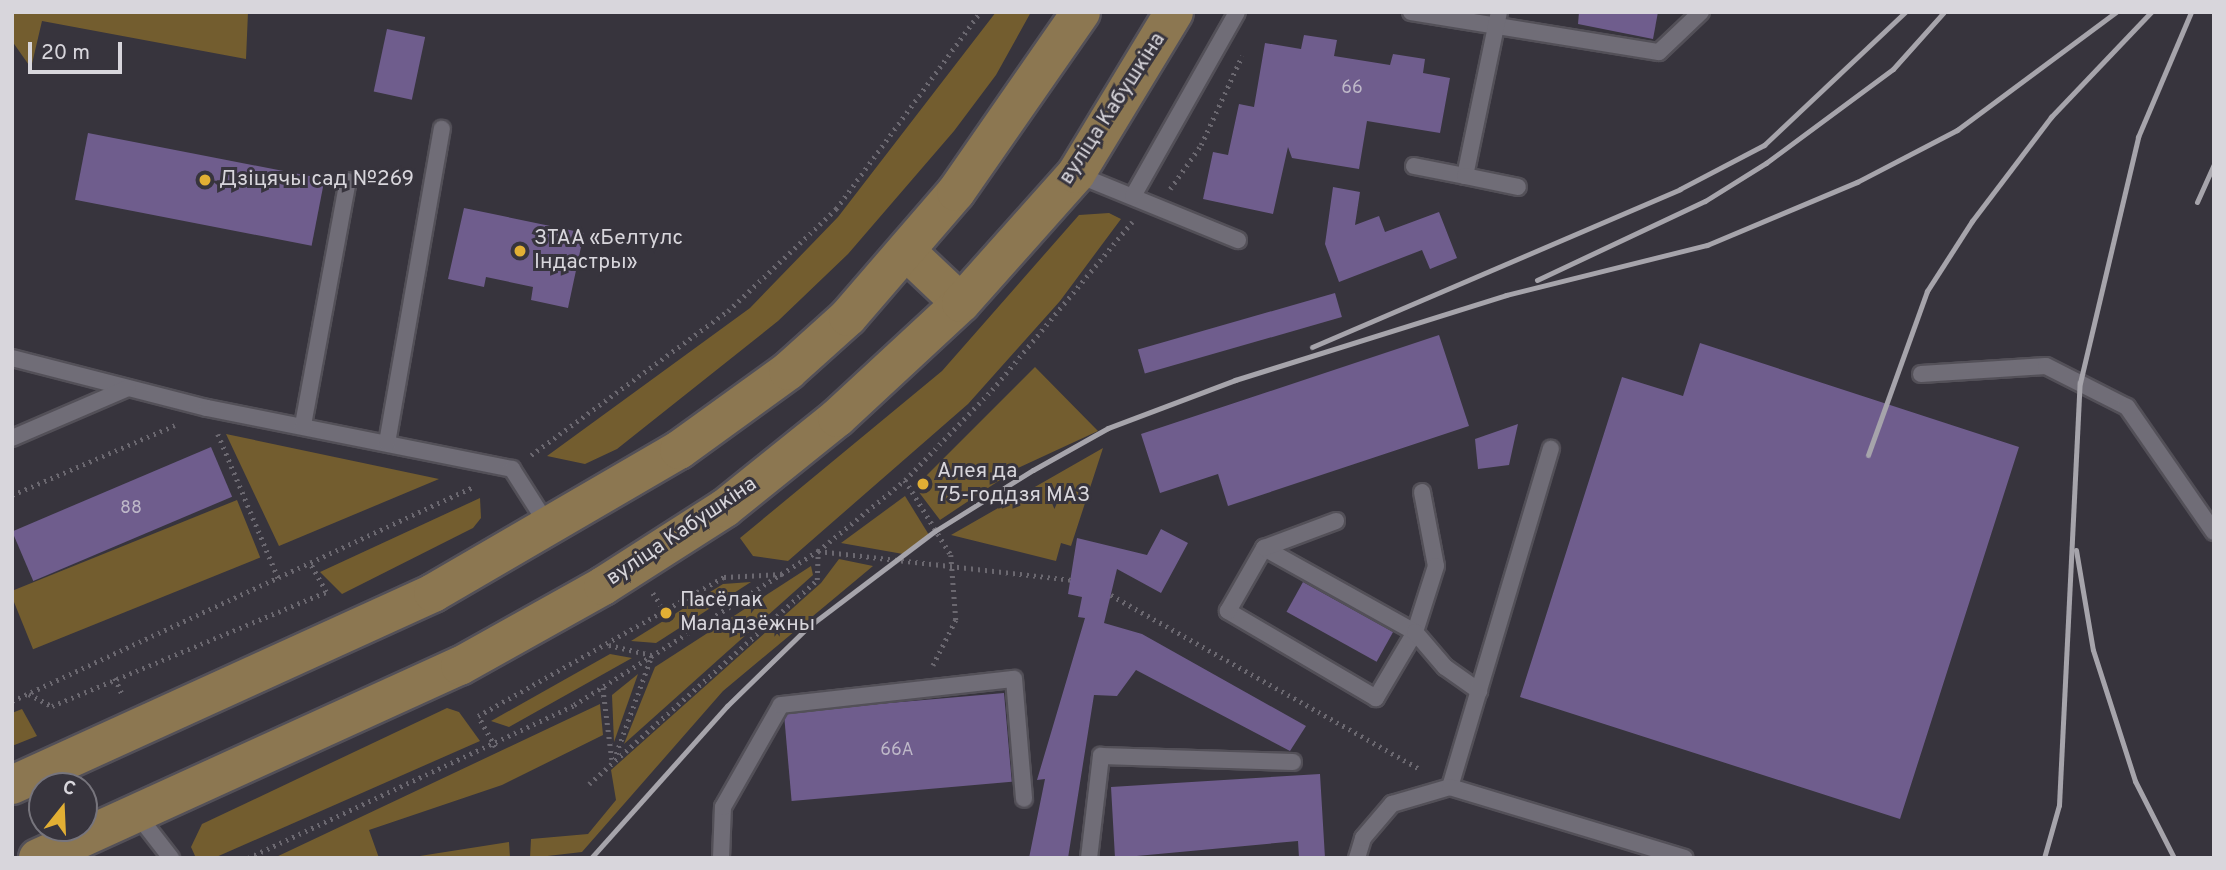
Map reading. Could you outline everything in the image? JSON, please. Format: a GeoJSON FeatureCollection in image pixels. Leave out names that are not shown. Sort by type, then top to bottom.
{"type":"FeatureCollection","features":[{"type":"Feature","properties":{"kind":"main road"},"geometry":{"type":"LineString","coordinates":[[12,785],[345,636],[550,529],[679,450],[788,371],[907,252],[956,192],[1081,12]]}},
{"type":"Feature","properties":{"kind":"main road","name":"вуліца Кабушкіна"},"geometry":{"type":"LineString","coordinates":[[38,858],[460,666],[603,586],[781,464],[961,303],[1076,174],[1174,12]]}},
{"type":"Feature","properties":{"kind":"main road"},"geometry":{"type":"LineString","coordinates":[[907,252],[961,303]]}},
{"type":"Feature","properties":{"kind":"lane"},"geometry":{"type":"LineString","coordinates":[[1133,196],[1237,12]]}},
{"type":"Feature","properties":{"kind":"lane"},"geometry":{"type":"LineString","coordinates":[[1412,12],[1498,19],[1659,51],[1701,12]]}},
{"type":"Feature","properties":{"kind":"lane"},"geometry":{"type":"LineString","coordinates":[[1465,176],[1498,19]]}},
{"type":"Feature","properties":{"kind":"lane"},"geometry":{"type":"LineString","coordinates":[[387,443],[442,129]]}},
{"type":"Feature","properties":{"kind":"lane"},"geometry":{"type":"LineString","coordinates":[[1414,166],[1518,187]]}},
{"type":"Feature","properties":{"kind":"lane"},"geometry":{"type":"LineString","coordinates":[[1076,174],[1159,205],[1237,240]]}},
{"type":"Feature","properties":{"kind":"lane"},"geometry":{"type":"LineString","coordinates":[[303,425],[348,181]]}},
{"type":"Feature","properties":{"kind":"lane"},"geometry":{"type":"LineString","coordinates":[[12,358],[207,408],[303,425],[512,469],[550,529]]}},
{"type":"Feature","properties":{"kind":"lane"},"geometry":{"type":"LineString","coordinates":[[1921,374],[2046,366],[2127,407],[2214,532]]}},
{"type":"Feature","properties":{"kind":"lane"},"geometry":{"type":"LineString","coordinates":[[12,438],[128,388]]}},
{"type":"Feature","properties":{"kind":"lane"},"geometry":{"type":"LineString","coordinates":[[1450,786],[1552,449]]}},
{"type":"Feature","properties":{"kind":"lane"},"geometry":{"type":"LineString","coordinates":[[1336,521],[1264,548],[1228,611],[1376,698],[1415,632],[1436,566],[1422,492]]}},
{"type":"Feature","properties":{"kind":"lane"},"geometry":{"type":"LineString","coordinates":[[1264,548],[1415,632],[1444,667],[1479,691]]}},
{"type":"Feature","properties":{"kind":"lane"},"geometry":{"type":"LineString","coordinates":[[721,858],[723,807],[781,705],[1014,679],[1024,799]]}},
{"type":"Feature","properties":{"kind":"lane"},"geometry":{"type":"LineString","coordinates":[[1089,858],[1101,756],[1293,762]]}},
{"type":"Feature","properties":{"kind":"lane"},"geometry":{"type":"LineString","coordinates":[[1357,858],[1363,838],[1392,804],[1450,786],[1685,858]]}},
{"type":"Feature","properties":{"kind":"lane"},"geometry":{"type":"LineString","coordinates":[[136,813],[171,858]]}},
{"type":"Feature","properties":{"kind":"path"},"geometry":{"type":"LineString","coordinates":[[12,701],[280,582],[310,564],[512,469],[728,311],[828,217],[980,12]]}},
{"type":"Feature","properties":{"kind":"path"},"geometry":{"type":"LineString","coordinates":[[248,858],[495,747],[603,688],[818,551],[905,480],[1062,312],[1130,222],[1159,205],[1201,145],[1247,42]]}},
{"type":"Feature","properties":{"kind":"path"},"geometry":{"type":"LineString","coordinates":[[12,495],[207,408],[280,582]]}},
{"type":"Feature","properties":{"kind":"path"},"geometry":{"type":"LineString","coordinates":[[905,480],[951,555],[956,620],[921,690]]}},
{"type":"Feature","properties":{"kind":"path"},"geometry":{"type":"LineString","coordinates":[[818,551],[1071,580]]}},
{"type":"Feature","properties":{"kind":"path"},"geometry":{"type":"LineString","coordinates":[[589,784],[614,757],[817,580],[818,551]]}},
{"type":"Feature","properties":{"kind":"path"},"geometry":{"type":"LineString","coordinates":[[29,694],[52,706],[326,592],[310,564]]}},
{"type":"Feature","properties":{"kind":"path"},"geometry":{"type":"LineString","coordinates":[[495,747],[478,716],[609,645],[724,578],[784,574]]}},
{"type":"Feature","properties":{"kind":"path"},"geometry":{"type":"LineString","coordinates":[[1111,596],[1450,786]]}},
{"type":"Feature","properties":{"kind":"path"},"geometry":{"type":"LineString","coordinates":[[609,645],[653,658]]}},
{"type":"Feature","properties":{"kind":"path"},"geometry":{"type":"LineString","coordinates":[[614,757],[653,658]]}},
{"type":"Feature","properties":{"kind":"path"},"geometry":{"type":"LineString","coordinates":[[603,688],[614,757]]}},
{"type":"Feature","properties":{"kind":"shaded area"},"geometry":{"type":"Polygon","coordinates":[[[12,12],[248,12],[246,59],[42,21],[31,68],[12,41],[12,12]]]}},
{"type":"Feature","properties":{"kind":"shaded area"},"geometry":{"type":"Polygon","coordinates":[[[996,12],[1031,12],[996,75],[954,131],[848,254],[778,321],[617,449],[585,464],[547,456],[750,308],[838,217],[996,12]]]}},
{"type":"Feature","properties":{"kind":"shaded area"},"geometry":{"type":"Polygon","coordinates":[[[1109,213],[1121,219],[1060,301],[968,404],[788,561],[753,556],[740,538],[942,371],[1079,215],[1109,213]]]}},
{"type":"Feature","properties":{"kind":"shaded area"},"geometry":{"type":"Polygon","coordinates":[[[1035,367],[1098,431],[1018,468],[940,520],[915,487],[1035,367]]]}},
{"type":"Feature","properties":{"kind":"shaded area"},"geometry":{"type":"Polygon","coordinates":[[[226,434],[439,479],[279,546],[226,434]]]}},
{"type":"Feature","properties":{"kind":"shaded area"},"geometry":{"type":"Polygon","coordinates":[[[1103,448],[1071,546],[1061,543],[1056,561],[951,535],[1103,448]]]}},
{"type":"Feature","properties":{"kind":"shaded area"},"geometry":{"type":"Polygon","coordinates":[[[905,496],[929,535],[903,554],[841,543],[905,496]]]}},
{"type":"Feature","properties":{"kind":"shaded area"},"geometry":{"type":"Polygon","coordinates":[[[480,498],[481,518],[473,528],[342,594],[320,572],[480,498]]]}},
{"type":"Feature","properties":{"kind":"shaded area"},"geometry":{"type":"Polygon","coordinates":[[[237,500],[260,557],[33,649],[12,597],[12,591],[237,500]]]}},
{"type":"Feature","properties":{"kind":"shaded area"},"geometry":{"type":"Polygon","coordinates":[[[839,559],[873,566],[723,691],[582,852],[530,858],[531,839],[588,834],[616,800],[611,770],[821,583],[839,559]]]}},
{"type":"Feature","properties":{"kind":"shaded area"},"geometry":{"type":"Polygon","coordinates":[[[811,566],[813,575],[624,744],[655,667],[811,566]]]}},
{"type":"Feature","properties":{"kind":"shaded area"},"geometry":{"type":"Polygon","coordinates":[[[751,582],[656,643],[631,641],[723,584],[751,582]]]}},
{"type":"Feature","properties":{"kind":"shaded area"},"geometry":{"type":"Polygon","coordinates":[[[610,654],[632,658],[509,727],[491,721],[610,654]]]}},
{"type":"Feature","properties":{"kind":"shaded area"},"geometry":{"type":"Polygon","coordinates":[[[638,674],[614,742],[612,695],[638,674]]]}},
{"type":"Feature","properties":{"kind":"shaded area"},"geometry":{"type":"Polygon","coordinates":[[[600,704],[603,735],[502,785],[369,830],[379,858],[274,858],[600,704]]]}},
{"type":"Feature","properties":{"kind":"shaded area"},"geometry":{"type":"Polygon","coordinates":[[[447,708],[459,712],[480,741],[214,858],[196,858],[191,847],[202,824],[447,708]]]}},
{"type":"Feature","properties":{"kind":"shaded area"},"geometry":{"type":"Polygon","coordinates":[[[22,709],[37,736],[12,746],[12,713],[22,709]]]}},
{"type":"Feature","properties":{"kind":"shaded area"},"geometry":{"type":"Polygon","coordinates":[[[509,842],[510,858],[407,858],[509,842]]]}},
{"type":"Feature","properties":{"kind":"building"},"geometry":{"type":"Polygon","coordinates":[[[1579,12],[1658,12],[1653,39],[1578,24],[1579,12]]]}},
{"type":"Feature","properties":{"kind":"building"},"geometry":{"type":"Polygon","coordinates":[[[387,29],[425,37],[412,100],[374,92],[387,29]]]}},
{"type":"Feature","properties":{"kind":"building"},"geometry":{"type":"Polygon","coordinates":[[[1304,35],[1337,40],[1334,56],[1390,65],[1393,54],[1425,59],[1423,73],[1450,78],[1440,133],[1367,121],[1359,169],[1292,158],[1288,147],[1273,214],[1203,199],[1213,152],[1228,155],[1239,104],[1254,107],[1265,43],[1301,49],[1304,35]]]}},
{"type":"Feature","properties":{"kind":"building"},"geometry":{"type":"Polygon","coordinates":[[[88,133],[325,179],[312,246],[75,200],[88,133]]]}},
{"type":"Feature","properties":{"kind":"building"},"geometry":{"type":"Polygon","coordinates":[[[1333,187],[1360,192],[1355,225],[1379,216],[1385,232],[1439,212],[1457,258],[1430,269],[1422,250],[1339,282],[1325,244],[1333,187]]]}},
{"type":"Feature","properties":{"kind":"building"},"geometry":{"type":"Polygon","coordinates":[[[464,208],[584,233],[568,308],[531,300],[533,287],[486,277],[484,287],[448,279],[464,208]]]}},
{"type":"Feature","properties":{"kind":"building"},"geometry":{"type":"Polygon","coordinates":[[[1335,293],[1342,317],[1145,374],[1138,350],[1335,293]]]}},
{"type":"Feature","properties":{"kind":"building"},"geometry":{"type":"Polygon","coordinates":[[[1439,335],[1469,426],[1228,506],[1218,474],[1160,493],[1141,434],[1439,335]]]}},
{"type":"Feature","properties":{"kind":"building"},"geometry":{"type":"Polygon","coordinates":[[[1700,343],[2019,447],[1900,819],[1520,697],[1622,377],[1683,396],[1700,343]]]}},
{"type":"Feature","properties":{"kind":"building"},"geometry":{"type":"Polygon","coordinates":[[[1518,424],[1509,465],[1478,469],[1475,439],[1518,424]]]}},
{"type":"Feature","properties":{"kind":"building"},"geometry":{"type":"Polygon","coordinates":[[[211,447],[232,497],[33,581],[12,531],[211,447]]]}},
{"type":"Feature","properties":{"kind":"building"},"geometry":{"type":"Polygon","coordinates":[[[1161,529],[1188,543],[1161,593],[1117,569],[1104,623],[1142,634],[1306,726],[1290,751],[1136,670],[1117,696],[1094,695],[1068,858],[1029,858],[1045,779],[1037,780],[1085,618],[1078,617],[1082,597],[1068,594],[1077,538],[1147,555],[1161,529]]]}},
{"type":"Feature","properties":{"kind":"building"},"geometry":{"type":"Polygon","coordinates":[[[1303,582],[1393,632],[1377,662],[1287,612],[1303,582]]]}},
{"type":"Feature","properties":{"kind":"building"},"geometry":{"type":"Polygon","coordinates":[[[1004,693],[1012,782],[792,801],[784,712],[1004,693]]]}},
{"type":"Feature","properties":{"kind":"building"},"geometry":{"type":"Polygon","coordinates":[[[1320,774],[1325,858],[1299,858],[1298,841],[1115,858],[1111,787],[1320,774]]]}},
{"type":"Feature","properties":{"kind":"railway"},"geometry":{"type":"LineString","coordinates":[[1312,347],[1680,189],[1764,145],[1905,12]]}},
{"type":"Feature","properties":{"kind":"railway"},"geometry":{"type":"LineString","coordinates":[[1537,280],[1705,201],[1766,163],[1893,69],[1944,12]]}},
{"type":"Feature","properties":{"kind":"railway"},"geometry":{"type":"LineString","coordinates":[[591,858],[727,706],[808,627],[935,531],[1033,470],[1108,428],[1235,380],[1506,295],[1707,245],[1857,182],[1957,130],[2116,12]]}},
{"type":"Feature","properties":{"kind":"railway"},"geometry":{"type":"LineString","coordinates":[[1868,455],[1927,291],[1972,221],[2051,117],[2151,12]]}},
{"type":"Feature","properties":{"kind":"railway"},"geometry":{"type":"LineString","coordinates":[[2044,858],[2059,805],[2080,383],[2138,137],[2191,12]]}},
{"type":"Feature","properties":{"kind":"railway"},"geometry":{"type":"LineString","coordinates":[[2197,202],[2214,164]]}},
{"type":"Feature","properties":{"kind":"railway"},"geometry":{"type":"LineString","coordinates":[[2076,550],[2093,650],[2135,781],[2174,858]]}},
{"type":"Feature","properties":{"kind":"place","name":"Дзіцячы сад №269"},"geometry":{"type":"Point","coordinates":[205,180]}},
{"type":"Feature","properties":{"kind":"place","name":"ЗТАА «Белтулс Iндастры»"},"geometry":{"type":"Point","coordinates":[520,251]}},
{"type":"Feature","properties":{"kind":"place","name":"Алея да 75-годдзя МАЗ"},"geometry":{"type":"Point","coordinates":[923,484]}},
{"type":"Feature","properties":{"kind":"place","name":"Пасёлак Маладзёжны"},"geometry":{"type":"Point","coordinates":[666,613]}}]}
